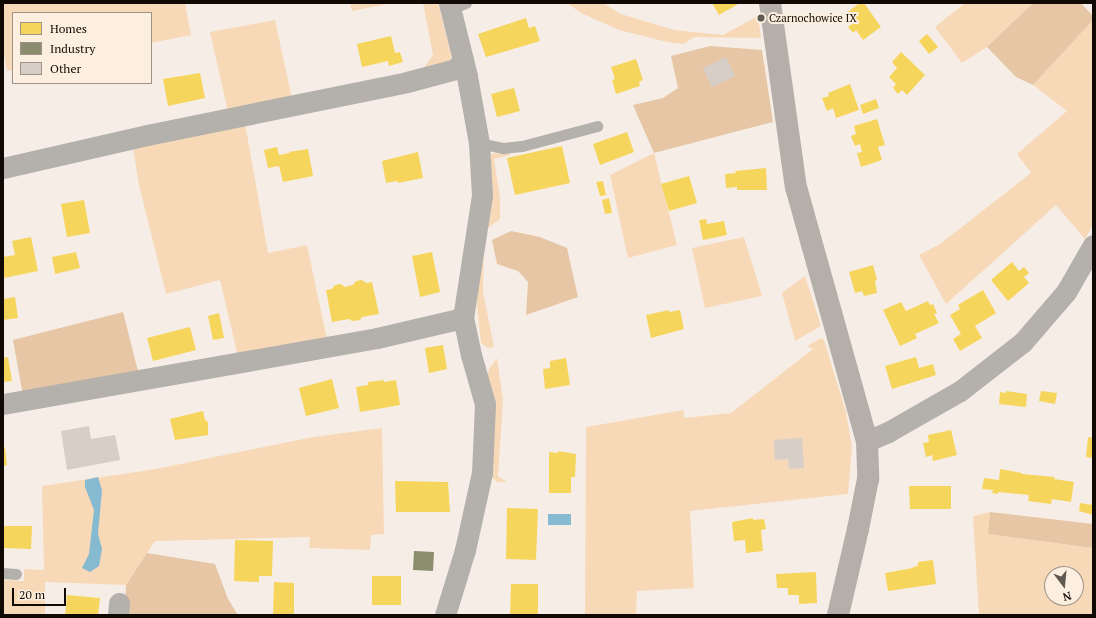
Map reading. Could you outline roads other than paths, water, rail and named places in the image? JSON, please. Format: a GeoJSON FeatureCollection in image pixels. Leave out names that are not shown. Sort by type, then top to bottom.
{"type":"FeatureCollection","features":[{"type":"Feature","properties":{"kind":"street"},"geometry":{"type":"LineString","coordinates":[[770,3],[796,187],[867,441],[868,479],[838,615]]}},
{"type":"Feature","properties":{"kind":"street"},"geometry":{"type":"LineString","coordinates":[[445,615],[464,550],[482,473],[485,404],[471,355],[463,318],[482,195],[479,143],[463,59],[455,5]]}},
{"type":"Feature","properties":{"kind":"street"},"geometry":{"type":"LineString","coordinates":[[3,168],[147,135],[414,80],[456,68],[463,59]]}},
{"type":"Feature","properties":{"kind":"street"},"geometry":{"type":"LineString","coordinates":[[867,441],[888,432],[960,391],[1023,342],[1066,292],[1093,245]]}},
{"type":"Feature","properties":{"kind":"street"},"geometry":{"type":"LineString","coordinates":[[3,404],[377,338],[463,318]]}},
{"type":"Feature","properties":{"kind":"lane"},"geometry":{"type":"LineString","coordinates":[[479,143],[503,148],[522,146],[597,126]]}},
{"type":"Feature","properties":{"kind":"lane"},"geometry":{"type":"LineString","coordinates":[[3,573],[16,574]]}},
{"type":"Feature","properties":{"kind":"water"},"geometry":{"type":"Polygon","coordinates":[[[98,477],[102,490],[98,534],[102,549],[99,566],[90,572],[82,568],[89,554],[94,510],[85,487],[85,480],[98,477]]]}},
{"type":"Feature","properties":{"kind":"water"},"geometry":{"type":"Polygon","coordinates":[[[548,514],[571,514],[571,525],[548,525],[548,514]]]}},
{"type":"Feature","properties":{"kind":"place","name":"Czarnochowice IX"},"geometry":{"type":"Point","coordinates":[761,18]}}]}
